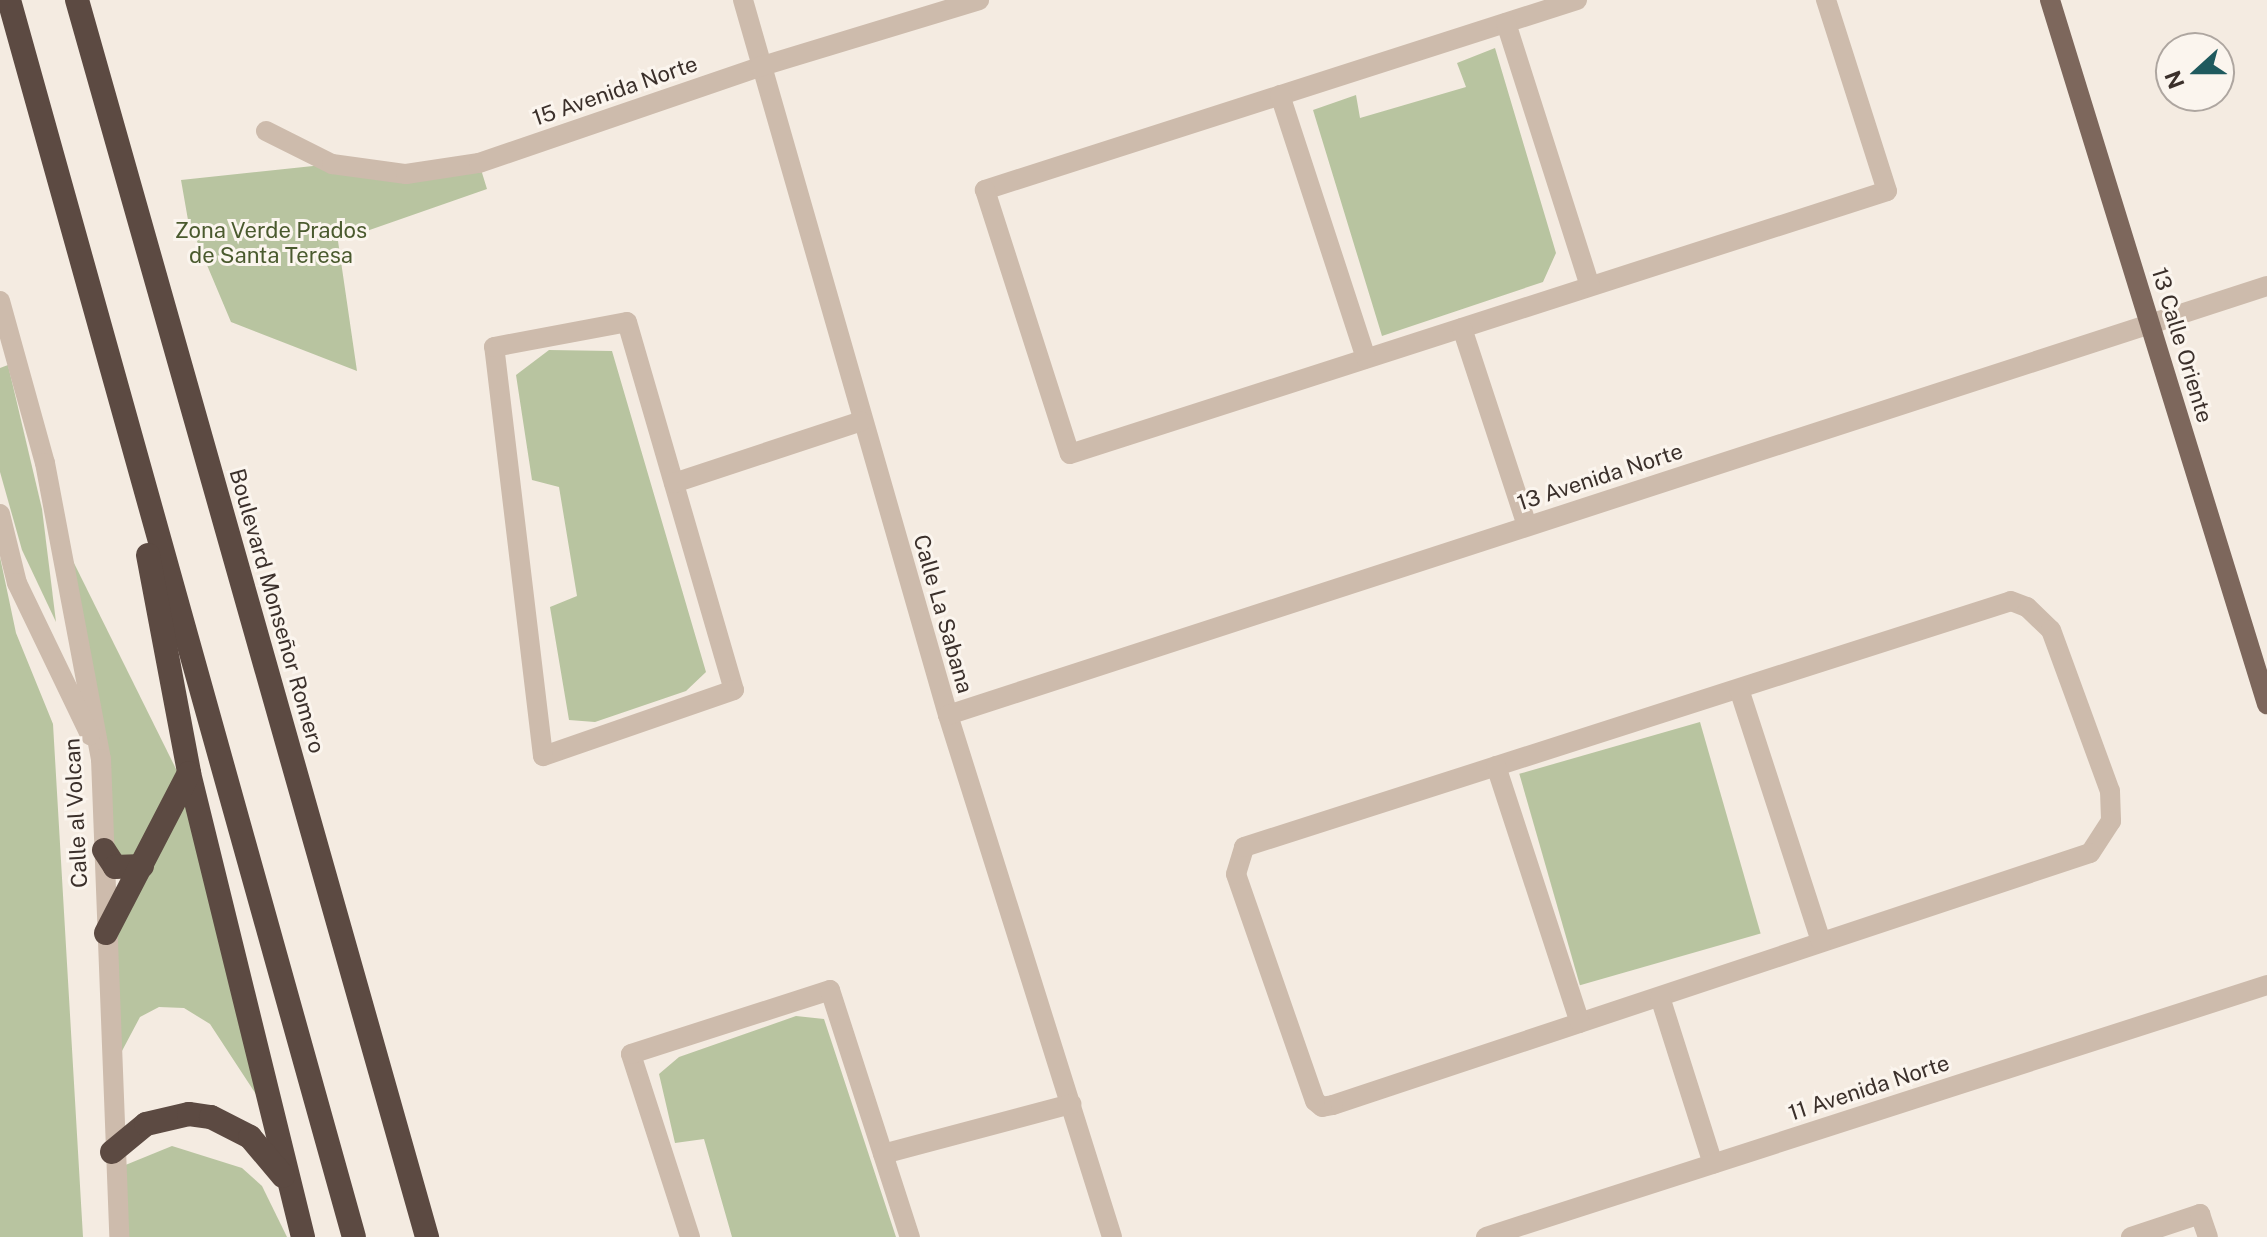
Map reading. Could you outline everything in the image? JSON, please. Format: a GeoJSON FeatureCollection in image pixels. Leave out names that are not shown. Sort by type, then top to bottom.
{"type":"FeatureCollection","features":[{"type":"Feature","properties":{"kind":"highway"},"geometry":{"type":"LineString","coordinates":[[9,0],[354,1237]]}},
{"type":"Feature","properties":{"kind":"highway","name":"Boulevard Monseñor Romero"},"geometry":{"type":"LineString","coordinates":[[77,0],[427,1237]]}},
{"type":"Feature","properties":{"kind":"highway"},"geometry":{"type":"LineString","coordinates":[[118,395],[189,773],[303,1237]]}},
{"type":"Feature","properties":{"kind":"highway"},"geometry":{"type":"LineString","coordinates":[[106,933],[189,773]]}},
{"type":"Feature","properties":{"kind":"highway"},"geometry":{"type":"LineString","coordinates":[[104,850],[115,867],[142,866]]}},
{"type":"Feature","properties":{"kind":"highway"},"geometry":{"type":"LineString","coordinates":[[112,1152],[146,1124],[189,1114],[211,1117],[250,1137],[289,1184]]}},
{"type":"Feature","properties":{"kind":"main road","name":"13 Calle Oriente"},"geometry":{"type":"LineString","coordinates":[[2050,0],[2267,704]]}},
{"type":"Feature","properties":{"kind":"street","name":"Calle La Sabana"},"geometry":{"type":"LineString","coordinates":[[743,0],[759,67],[948,715],[1112,1237]]}},
{"type":"Feature","properties":{"kind":"street","name":"15 Avenida Norte"},"geometry":{"type":"LineString","coordinates":[[266,131],[332,164],[406,174],[479,163],[759,67],[979,0]]}},
{"type":"Feature","properties":{"kind":"street"},"geometry":{"type":"LineString","coordinates":[[1577,0],[985,190],[1070,454],[1887,191],[1826,0]]}},
{"type":"Feature","properties":{"kind":"street"},"geometry":{"type":"LineString","coordinates":[[1506,23],[1590,286]]}},
{"type":"Feature","properties":{"kind":"street"},"geometry":{"type":"LineString","coordinates":[[1280,95],[1366,358]]}},
{"type":"Feature","properties":{"kind":"street","name":"13 Avenida Norte"},"geometry":{"type":"LineString","coordinates":[[948,715],[2267,286]]}},
{"type":"Feature","properties":{"kind":"street","name":"Calle al Volcan"},"geometry":{"type":"LineString","coordinates":[[0,301],[5,347],[45,463],[101,759],[112,1152],[119,1237]]}},
{"type":"Feature","properties":{"kind":"street"},"geometry":{"type":"LineString","coordinates":[[627,322],[674,483],[734,690],[543,756],[494,347],[627,322]]}},
{"type":"Feature","properties":{"kind":"street"},"geometry":{"type":"LineString","coordinates":[[1462,328],[1527,526]]}},
{"type":"Feature","properties":{"kind":"street"},"geometry":{"type":"LineString","coordinates":[[674,483],[861,421]]}},
{"type":"Feature","properties":{"kind":"street"},"geometry":{"type":"LineString","coordinates":[[0,514],[17,583],[101,759]]}},
{"type":"Feature","properties":{"kind":"street"},"geometry":{"type":"LineString","coordinates":[[2011,601],[2034,612],[2051,630],[2110,791],[2111,821],[2090,853],[1322,1107],[1315,1101],[1236,874],[1244,847],[1496,766],[2011,601]]}},
{"type":"Feature","properties":{"kind":"street"},"geometry":{"type":"LineString","coordinates":[[1739,689],[1821,942]]}},
{"type":"Feature","properties":{"kind":"street"},"geometry":{"type":"LineString","coordinates":[[1496,766],[1580,1023]]}},
{"type":"Feature","properties":{"kind":"street","name":"11 Avenida Norte"},"geometry":{"type":"LineString","coordinates":[[1486,1237],[2267,985]]}},
{"type":"Feature","properties":{"kind":"street"},"geometry":{"type":"LineString","coordinates":[[690,1237],[631,1054],[830,990],[910,1237]]}},
{"type":"Feature","properties":{"kind":"street"},"geometry":{"type":"LineString","coordinates":[[1660,997],[1713,1164]]}},
{"type":"Feature","properties":{"kind":"street"},"geometry":{"type":"LineString","coordinates":[[883,1154],[1071,1104]]}},
{"type":"Feature","properties":{"kind":"street"},"geometry":{"type":"LineString","coordinates":[[2131,1237],[2200,1214],[2208,1237]]}},
{"type":"Feature","properties":{"kind":"green space"},"geometry":{"type":"Polygon","coordinates":[[[1495,48],[1556,253],[1543,282],[1382,336],[1313,110],[1356,95],[1360,118],[1466,87],[1457,63],[1495,48]]]}},
{"type":"Feature","properties":{"kind":"green space","name":"Zona Verde Prados de Santa Teresa"},"geometry":{"type":"Polygon","coordinates":[[[479,163],[487,189],[338,241],[357,371],[231,322],[188,220],[181,180],[332,164],[406,174],[479,163]]]}},
{"type":"Feature","properties":{"kind":"green space"},"geometry":{"type":"Polygon","coordinates":[[[549,350],[612,351],[706,672],[686,691],[595,722],[569,720],[550,607],[577,596],[559,487],[532,480],[516,375],[549,350]]]}},
{"type":"Feature","properties":{"kind":"green space"},"geometry":{"type":"Polygon","coordinates":[[[8,365],[42,509],[56,622],[22,550],[0,472],[0,368],[8,365]]]}},
{"type":"Feature","properties":{"kind":"green space"},"geometry":{"type":"Polygon","coordinates":[[[70,555],[178,773],[140,861],[111,857],[70,555]]]}},
{"type":"Feature","properties":{"kind":"green space"},"geometry":{"type":"Polygon","coordinates":[[[0,557],[16,633],[53,724],[83,1237],[0,1237],[0,557]]]}},
{"type":"Feature","properties":{"kind":"green space"},"geometry":{"type":"Polygon","coordinates":[[[1700,722],[1761,933],[1580,985],[1519,774],[1700,722]]]}},
{"type":"Feature","properties":{"kind":"green space"},"geometry":{"type":"Polygon","coordinates":[[[188,789],[261,1102],[210,1024],[184,1008],[159,1007],[140,1017],[114,1066],[109,934],[188,789]]]}},
{"type":"Feature","properties":{"kind":"green space"},"geometry":{"type":"Polygon","coordinates":[[[796,1016],[824,1019],[896,1237],[732,1237],[704,1139],[675,1143],[659,1074],[679,1057],[796,1016]]]}},
{"type":"Feature","properties":{"kind":"green space"},"geometry":{"type":"Polygon","coordinates":[[[172,1146],[242,1168],[262,1186],[287,1237],[127,1237],[123,1166],[172,1146]]]}}]}
